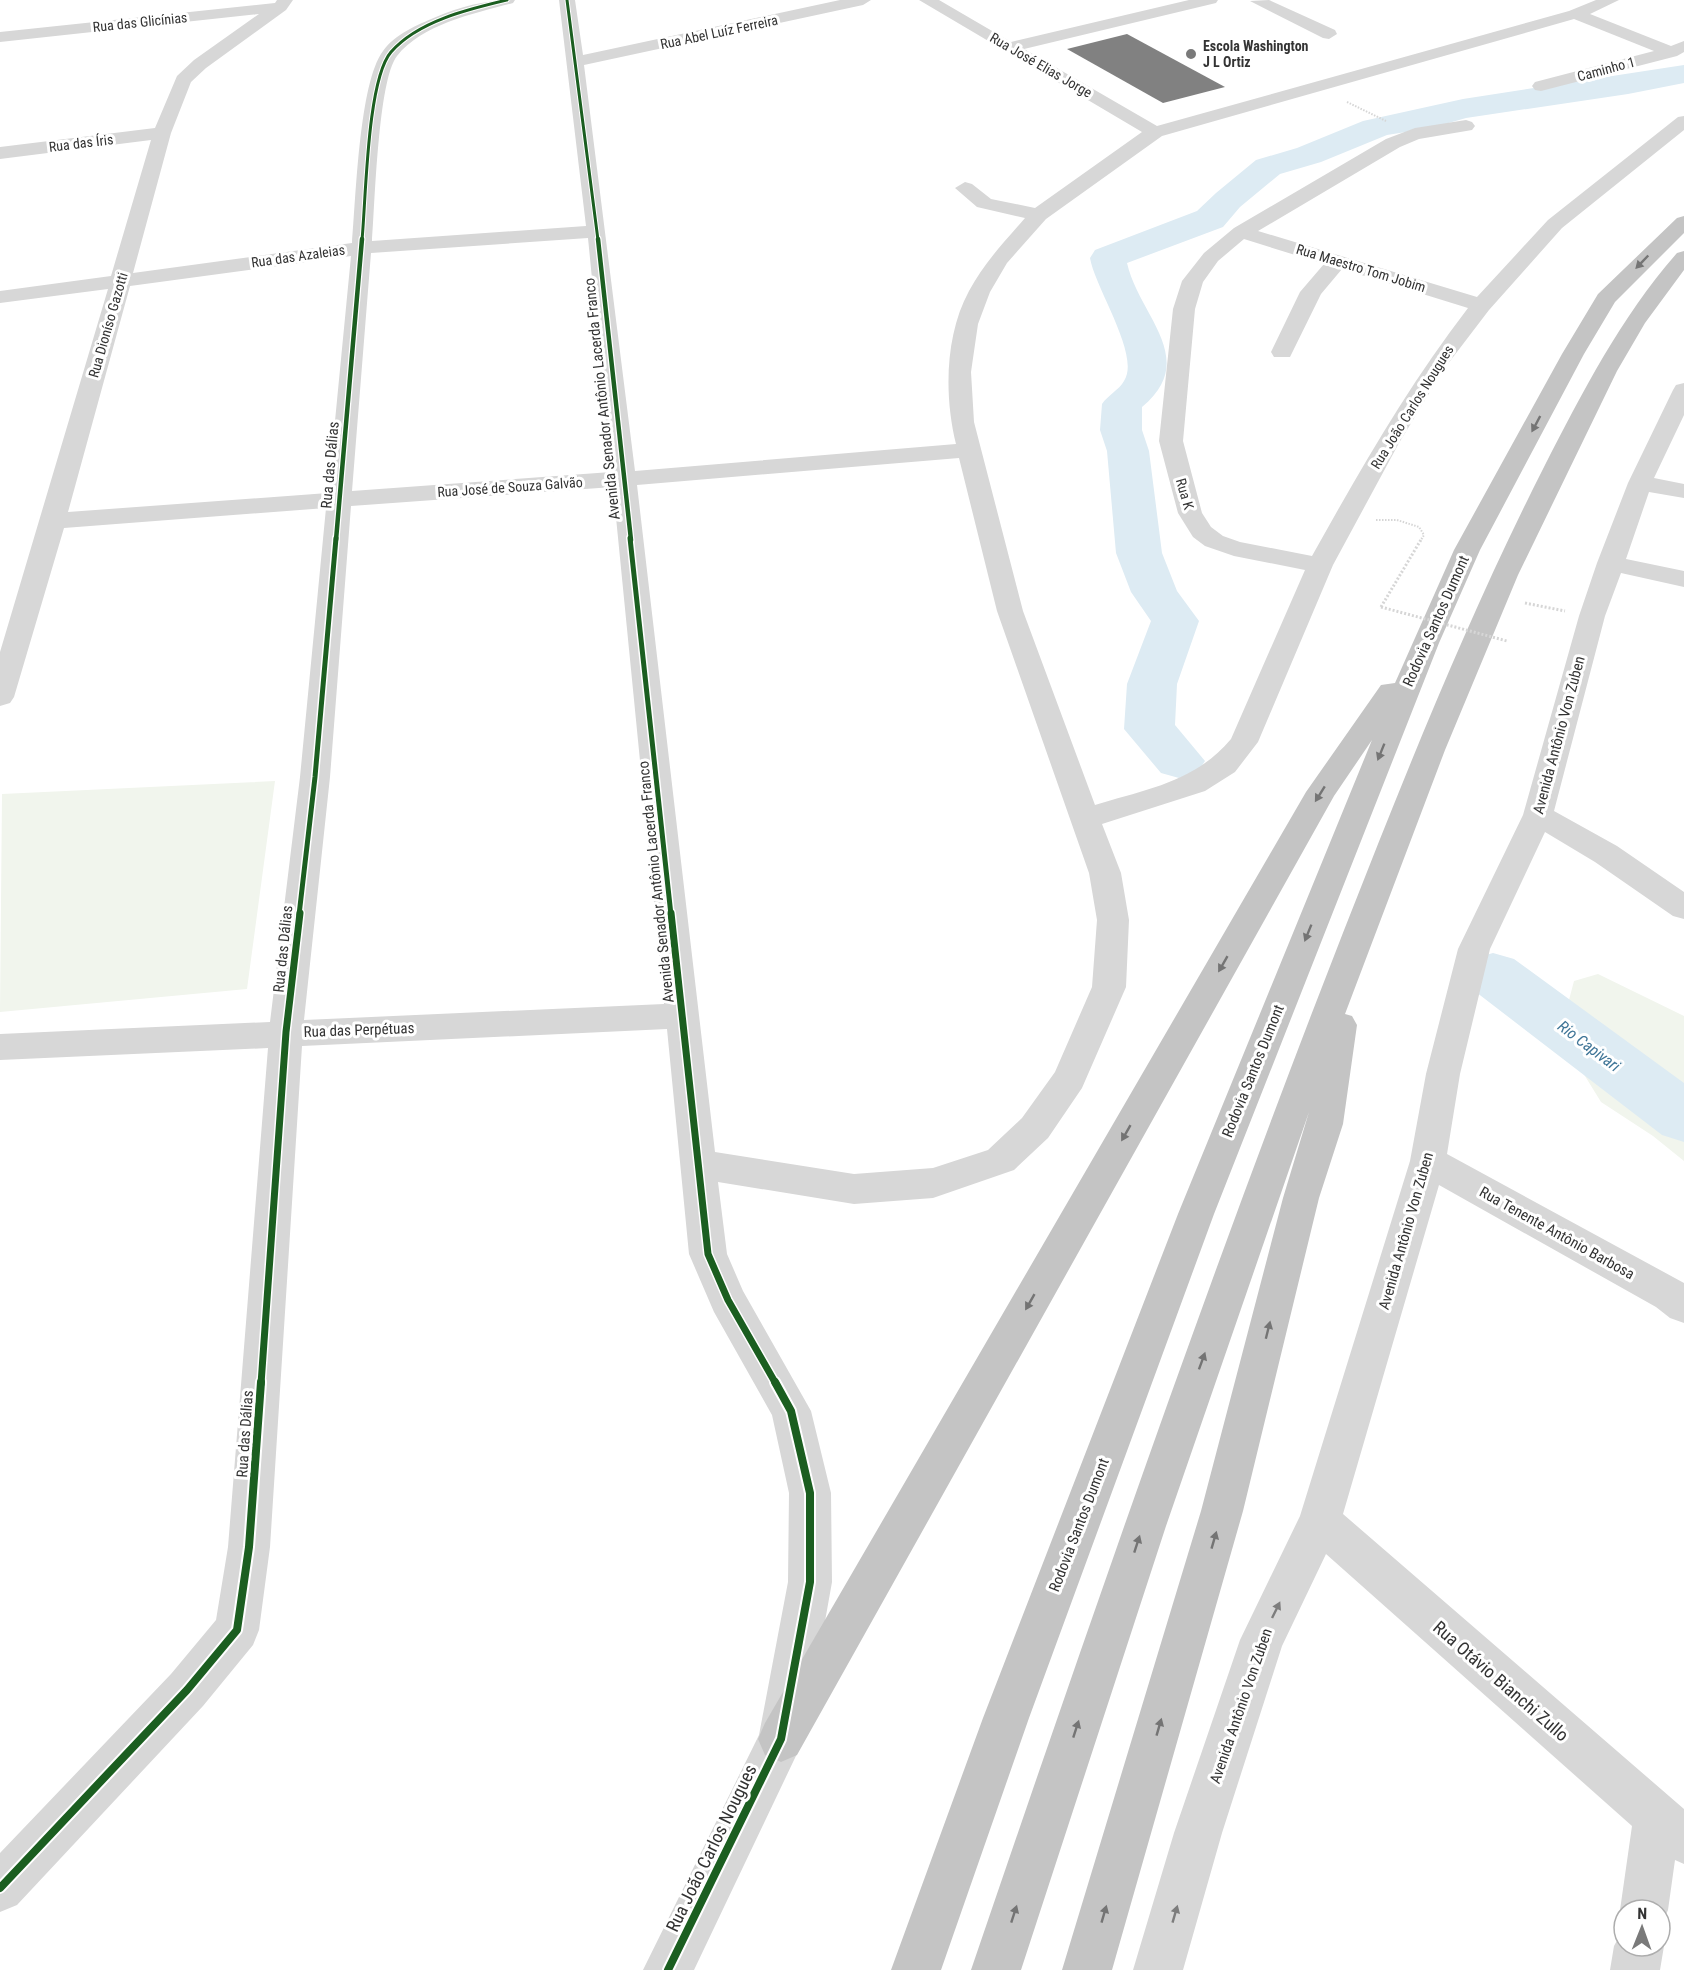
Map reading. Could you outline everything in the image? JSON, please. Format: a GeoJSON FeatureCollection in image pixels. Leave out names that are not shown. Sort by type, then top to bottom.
{"type":"FeatureCollection","features":[{"type":"Feature","properties":{"kind":"highway","name":"Rodovia Santos Dumont"},"geometry":{"type":"LineString","coordinates":[[916,1970],[1006,1718],[1196,1214],[1425,643],[1467,550],[1573,354],[1606,299],[1684,222]]}},
{"type":"Feature","properties":{"kind":"highway"},"geometry":{"type":"LineString","coordinates":[[996,1970],[1155,1489],[1353,944],[1469,651],[1543,493],[1602,375],[1655,289],[1684,256]]}},
{"type":"Feature","properties":{"kind":"highway"},"geometry":{"type":"LineString","coordinates":[[781,1739],[1321,792],[1425,643]]}},
{"type":"Feature","properties":{"kind":"highway"},"geometry":{"type":"LineString","coordinates":[[1087,1970],[1222,1511],[1301,1198],[1325,1124],[1353,944]]}},
{"type":"Feature","properties":{"kind":"street","name":"Rua das Dálias"},"geometry":{"type":"LineString","coordinates":[[0,1888],[187,1690],[237,1630],[249,1547],[286,1032],[315,777],[375,96],[381,69],[391,52],[425,29],[464,12],[507,0]]}},
{"type":"Feature","properties":{"kind":"street","name":"Avenida Senador Antônio Lacerda Franco"},"geometry":{"type":"LineString","coordinates":[[567,0],[597,231],[622,479],[708,1254],[728,1300],[791,1411],[810,1493],[810,1582],[781,1739]]}},
{"type":"Feature","properties":{"kind":"street","name":"Rua Abel Luíz Ferreira"},"geometry":{"type":"LineString","coordinates":[[575,62],[863,0]]}},
{"type":"Feature","properties":{"kind":"street","name":"Rua José Elias Jorge"},"geometry":{"type":"LineString","coordinates":[[927,0],[1155,132]]}},
{"type":"Feature","properties":{"kind":"street"},"geometry":{"type":"LineString","coordinates":[[1011,47],[1210,0]]}},
{"type":"Feature","properties":{"kind":"street"},"geometry":{"type":"LineString","coordinates":[[699,1164],[854,1190],[933,1183],[1001,1160],[1035,1128],[1070,1078],[1109,987],[1113,920],[1105,873],[1010,611],[967,450],[962,422],[960,372],[967,324],[979,292],[999,260],[1039,215],[1155,132],[1575,14],[1611,0]]}},
{"type":"Feature","properties":{"kind":"street"},"geometry":{"type":"LineString","coordinates":[[1258,1],[1329,34]]}},
{"type":"Feature","properties":{"kind":"street","name":"Rua das Glicínias"},"geometry":{"type":"LineString","coordinates":[[0,37],[282,4]]}},
{"type":"Feature","properties":{"kind":"street","name":"Rua Dioníso Gazotti"},"geometry":{"type":"LineString","coordinates":[[0,697],[53,521],[162,133],[183,80],[200,64],[282,4]]}},
{"type":"Feature","properties":{"kind":"street","name":"Caminho 1"},"geometry":{"type":"LineString","coordinates":[[1575,14],[1678,49]]}},
{"type":"Feature","properties":{"kind":"street","name":"Caminho 1"},"geometry":{"type":"LineString","coordinates":[[1541,86],[1678,49]]}},
{"type":"Feature","properties":{"kind":"street","name":"Rua João Carlos Nougues"},"geometry":{"type":"LineString","coordinates":[[1320,564],[1434,367],[1480,305],[1555,224],[1684,121]]}},
{"type":"Feature","properties":{"kind":"street","name":"Rua K"},"geometry":{"type":"LineString","coordinates":[[1320,564],[1234,548],[1214,542],[1202,532],[1190,513],[1171,441],[1187,300],[1193,281],[1211,257],[1241,232],[1393,142],[1415,135],[1466,126]]}},
{"type":"Feature","properties":{"kind":"street","name":"Rua das Íris"},"geometry":{"type":"LineString","coordinates":[[0,153],[162,133]]}},
{"type":"Feature","properties":{"kind":"street"},"geometry":{"type":"LineString","coordinates":[[964,188],[984,203],[1039,215]]}},
{"type":"Feature","properties":{"kind":"street","name":"Rua das Azaleias"},"geometry":{"type":"LineString","coordinates":[[0,297],[361,248],[597,231]]}},
{"type":"Feature","properties":{"kind":"street","name":"Rua Maestro Tom Jobim"},"geometry":{"type":"LineString","coordinates":[[1241,232],[1480,305]]}},
{"type":"Feature","properties":{"kind":"street"},"geometry":{"type":"LineString","coordinates":[[1282,352],[1311,292],[1338,261]]}},
{"type":"Feature","properties":{"kind":"street","name":"Avenida Antônio Von Zuben"},"geometry":{"type":"LineString","coordinates":[[1158,1970],[1198,1833],[1262,1640],[1320,1521],[1428,1161],[1443,1074],[1474,949],[1538,815],[1592,616],[1610,563],[1640,483],[1684,390]]}},
{"type":"Feature","properties":{"kind":"street","name":"Rua José de Souza Galvão"},"geometry":{"type":"LineString","coordinates":[[53,521],[622,479],[967,450]]}},
{"type":"Feature","properties":{"kind":"street"},"geometry":{"type":"LineString","coordinates":[[1640,483],[1684,490]]}},
{"type":"Feature","properties":{"kind":"street"},"geometry":{"type":"LineString","coordinates":[[1610,563],[1684,579]]}},
{"type":"Feature","properties":{"kind":"street"},"geometry":{"type":"LineString","coordinates":[[1086,818],[1195,784],[1225,765],[1244,741],[1320,564]]}},
{"type":"Feature","properties":{"kind":"street"},"geometry":{"type":"LineString","coordinates":[[1538,815],[1606,854],[1684,908]]}},
{"type":"Feature","properties":{"kind":"street","name":"Rua das Perpétuas"},"geometry":{"type":"LineString","coordinates":[[0,1047],[286,1032],[683,1016]]}},
{"type":"Feature","properties":{"kind":"street","name":"Rua Tenente Antônio Barbosa"},"geometry":{"type":"LineString","coordinates":[[1428,1161],[1670,1295],[1684,1306]]}},
{"type":"Feature","properties":{"kind":"street","name":"Rua Otávio Bianchi Zullo"},"geometry":{"type":"LineString","coordinates":[[1320,1521],[1671,1830]]}},
{"type":"Feature","properties":{"kind":"street","name":"Rua João Carlos Nougues"},"geometry":{"type":"LineString","coordinates":[[668,1970],[781,1739]]}},
{"type":"Feature","properties":{"kind":"street"},"geometry":{"type":"LineString","coordinates":[[1648,1898],[1671,1830]]}},
{"type":"Feature","properties":{"kind":"path"},"geometry":{"type":"LineString","coordinates":[[1345,519],[1397,520],[1419,527],[1424,535],[1381,608],[1507,641],[1511,632]]}},
{"type":"Feature","properties":{"kind":"path"},"geometry":{"type":"LineString","coordinates":[[1521,612],[1525,603],[1592,616]]}},
{"type":"Feature","properties":{"kind":"shaded area"},"geometry":{"type":"Polygon","coordinates":[[[275,781],[247,989],[0,1012],[2,794],[275,781]]]}},
{"type":"Feature","properties":{"kind":"shaded area"},"geometry":{"type":"Polygon","coordinates":[[[1598,974],[1684,1016],[1684,1161],[1653,1136],[1601,1102],[1572,1055],[1565,1015],[1574,981],[1598,974]]]}},
{"type":"Feature","properties":{"kind":"building"},"geometry":{"type":"Polygon","coordinates":[[[1127,34],[1225,87],[1163,103],[1067,49],[1127,34]]]}},
{"type":"Feature","properties":{"kind":"waterway"},"geometry":{"type":"LineString","coordinates":[[1179,761],[1149,729],[1152,684],[1175,621],[1154,592],[1139,553],[1128,451],[1121,430],[1122,404],[1143,384],[1148,366],[1141,335],[1117,289],[1108,258],[1210,219],[1228,200],[1268,167],[1309,155],[1375,128],[1400,121],[1431,118],[1463,109],[1628,85],[1663,76],[1684,74]]}},
{"type":"Feature","properties":{"kind":"waterway","name":"Rio Capivari"},"geometry":{"type":"LineString","coordinates":[[1493,974],[1684,1117]]}},
{"type":"Feature","properties":{"kind":"cycle path"},"geometry":{"type":"LineString","coordinates":[[0,1888],[187,1690],[237,1630],[249,1547],[286,1032],[315,777],[375,96],[384,63],[400,43],[444,19],[507,0]]}},
{"type":"Feature","properties":{"kind":"cycle path"},"geometry":{"type":"LineString","coordinates":[[567,0],[597,231],[708,1254],[728,1300],[791,1411],[810,1493],[810,1582],[781,1739],[668,1970]]}},
{"type":"Feature","properties":{"kind":"place","name":"Escola Washington J L Ortiz"},"geometry":{"type":"Point","coordinates":[1191,54]}}]}
